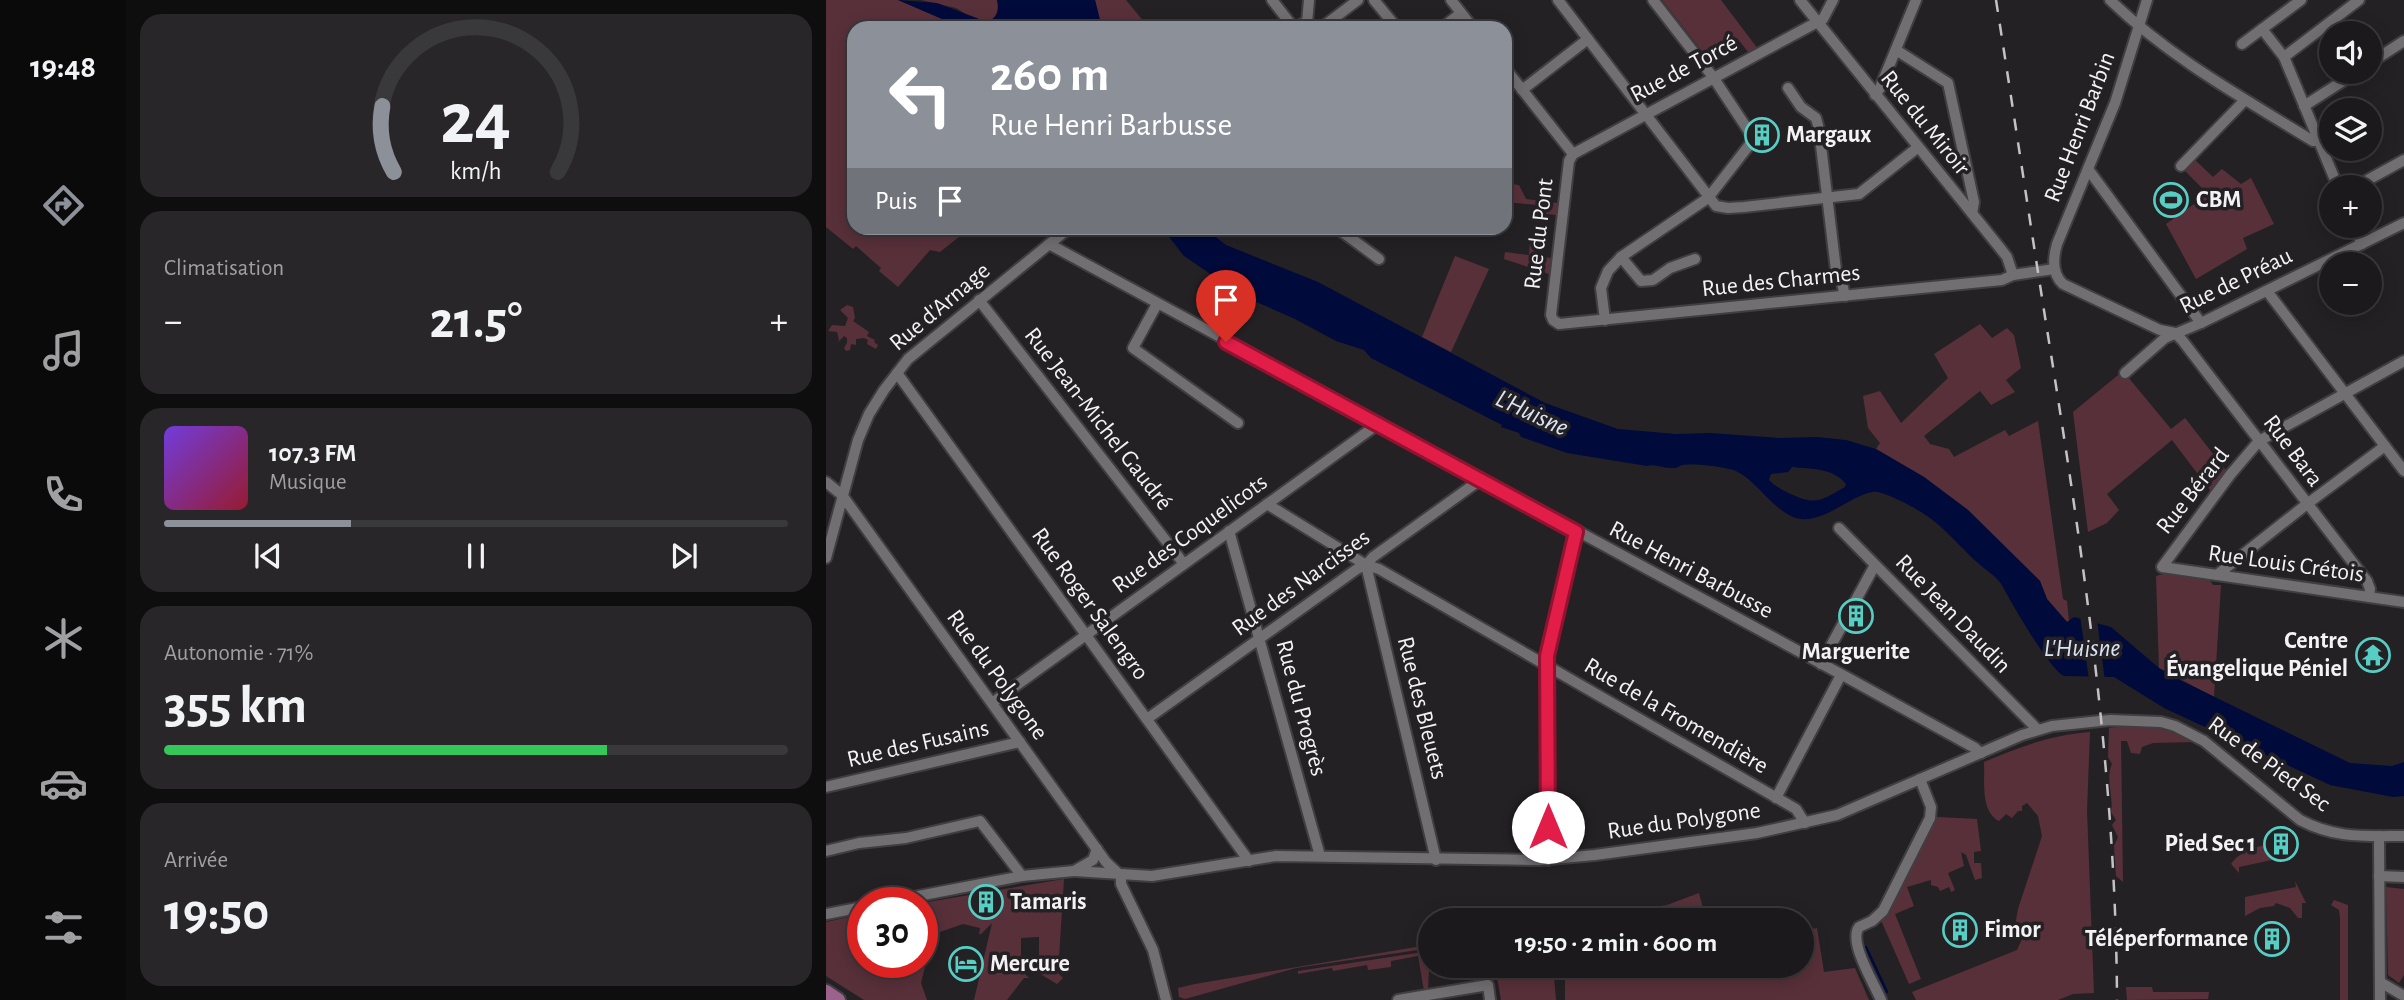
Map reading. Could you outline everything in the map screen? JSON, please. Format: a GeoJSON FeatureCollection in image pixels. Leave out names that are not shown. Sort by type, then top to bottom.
{"type":"FeatureCollection","features":[{"type":"Feature","properties":{"kind":"main road"},"geometry":{"type":"LineString","coordinates":[[826,992],[838,1000]]}},
{"type":"Feature","properties":{"kind":"street"},"geometry":{"type":"LineString","coordinates":[[1272,0],[1289,21]]}},
{"type":"Feature","properties":{"kind":"street"},"geometry":{"type":"LineString","coordinates":[[1309,0],[1314,21]]}},
{"type":"Feature","properties":{"kind":"street"},"geometry":{"type":"LineString","coordinates":[[1320,21],[1358,0]]}},
{"type":"Feature","properties":{"kind":"street"},"geometry":{"type":"LineString","coordinates":[[1374,0],[1391,21]]}},
{"type":"Feature","properties":{"kind":"street"},"geometry":{"type":"LineString","coordinates":[[1558,0],[1716,206],[1728,208],[1859,194],[1917,148]]}},
{"type":"Feature","properties":{"kind":"street"},"geometry":{"type":"LineString","coordinates":[[1605,320],[1601,288],[1608,271],[1621,257],[1708,198],[1754,139],[1713,78],[1653,0]]}},
{"type":"Feature","properties":{"kind":"street","name":"Rue du Miroir"},"geometry":{"type":"LineString","coordinates":[[1800,0],[2007,257],[2013,275]]}},
{"type":"Feature","properties":{"kind":"street"},"geometry":{"type":"LineString","coordinates":[[1816,22],[1823,19],[1833,0]]}},
{"type":"Feature","properties":{"kind":"street"},"geometry":{"type":"LineString","coordinates":[[1875,95],[1916,0]]}},
{"type":"Feature","properties":{"kind":"street"},"geometry":{"type":"LineString","coordinates":[[2110,0],[2139,28],[2245,100],[2318,141]]}},
{"type":"Feature","properties":{"kind":"street","name":"Rue Henri Barbin"},"geometry":{"type":"LineString","coordinates":[[2054,269],[2057,244],[2115,103],[2147,0]]}},
{"type":"Feature","properties":{"kind":"street"},"geometry":{"type":"LineString","coordinates":[[2242,44],[2301,0]]}},
{"type":"Feature","properties":{"kind":"street"},"geometry":{"type":"LineString","coordinates":[[2284,57],[2359,0]]}},
{"type":"Feature","properties":{"kind":"street"},"geometry":{"type":"LineString","coordinates":[[1447,21],[1458,5],[1468,21]]}},
{"type":"Feature","properties":{"kind":"street","name":"Rue de Torcé"},"geometry":{"type":"LineString","coordinates":[[1573,154],[1816,22]]}},
{"type":"Feature","properties":{"kind":"street"},"geometry":{"type":"LineString","coordinates":[[2262,29],[2284,57],[2333,175]]}},
{"type":"Feature","properties":{"kind":"street"},"geometry":{"type":"LineString","coordinates":[[1522,90],[1588,39]]}},
{"type":"Feature","properties":{"kind":"street"},"geometry":{"type":"LineString","coordinates":[[2382,55],[2404,41]]}},
{"type":"Feature","properties":{"kind":"street"},"geometry":{"type":"LineString","coordinates":[[1896,50],[1948,83],[1974,202],[1972,213]]}},
{"type":"Feature","properties":{"kind":"street"},"geometry":{"type":"LineString","coordinates":[[1512,77],[1573,154]]}},
{"type":"Feature","properties":{"kind":"street"},"geometry":{"type":"LineString","coordinates":[[2304,106],[2338,84]]}},
{"type":"Feature","properties":{"kind":"street"},"geometry":{"type":"LineString","coordinates":[[1787,89],[1801,107],[1816,118],[1836,270],[1842,279],[1844,296]]}},
{"type":"Feature","properties":{"kind":"street"},"geometry":{"type":"LineString","coordinates":[[2181,166],[2245,100]]}},
{"type":"Feature","properties":{"kind":"street","name":"Rue du Pont"},"geometry":{"type":"LineString","coordinates":[[1553,320],[1553,282],[1569,161],[1573,154]]}},
{"type":"Feature","properties":{"kind":"street"},"geometry":{"type":"LineString","coordinates":[[2377,175],[2404,160]]}},
{"type":"Feature","properties":{"kind":"street"},"geometry":{"type":"LineString","coordinates":[[2088,169],[2201,323]]}},
{"type":"Feature","properties":{"kind":"street","name":"Rue de Préau"},"geometry":{"type":"LineString","coordinates":[[2054,269],[2063,284],[2160,330],[2175,333],[2201,323],[2404,223]]}},
{"type":"Feature","properties":{"kind":"street","name":"Rue d'Arnage"},"geometry":{"type":"LineString","coordinates":[[826,558],[850,462],[869,414],[897,373],[908,359],[1060,235]]}},
{"type":"Feature","properties":{"kind":"street"},"geometry":{"type":"LineString","coordinates":[[1346,235],[1379,259]]}},
{"type":"Feature","properties":{"kind":"street"},"geometry":{"type":"LineString","coordinates":[[2359,238],[2362,244]]}},
{"type":"Feature","properties":{"kind":"street","name":"Rue Henri Barbusse"},"geometry":{"type":"LineString","coordinates":[[1049,244],[1981,753]]}},
{"type":"Feature","properties":{"kind":"street"},"geometry":{"type":"LineString","coordinates":[[1621,257],[1641,281],[1653,281],[1670,268],[1695,258]]}},
{"type":"Feature","properties":{"kind":"street"},"geometry":{"type":"LineString","coordinates":[[2013,275],[2054,269]]}},
{"type":"Feature","properties":{"kind":"street","name":"Rue des Charmes"},"geometry":{"type":"LineString","coordinates":[[1553,320],[1559,324],[1605,320],[2003,279],[2013,275]]}},
{"type":"Feature","properties":{"kind":"street"},"geometry":{"type":"LineString","coordinates":[[2267,290],[2404,471]]}},
{"type":"Feature","properties":{"kind":"street","name":"Rue Jean-Michel Gaudré"},"geometry":{"type":"LineString","coordinates":[[979,300],[1184,564]]}},
{"type":"Feature","properties":{"kind":"street"},"geometry":{"type":"LineString","coordinates":[[1157,304],[1133,348],[1238,423]]}},
{"type":"Feature","properties":{"kind":"street"},"geometry":{"type":"LineString","coordinates":[[2125,373],[2165,338],[2175,333]]}},
{"type":"Feature","properties":{"kind":"street","name":"Rue Bara"},"geometry":{"type":"LineString","coordinates":[[2175,333],[2367,582],[2369,597]]}},
{"type":"Feature","properties":{"kind":"street"},"geometry":{"type":"LineString","coordinates":[[2259,441],[2404,361]]}},
{"type":"Feature","properties":{"kind":"street","name":"Rue Roger Salengro"},"geometry":{"type":"LineString","coordinates":[[897,373],[1249,861]]}},
{"type":"Feature","properties":{"kind":"street","name":"Rue des Coquelicots"},"geometry":{"type":"LineString","coordinates":[[992,703],[1378,424]]}},
{"type":"Feature","properties":{"kind":"street","name":"Rue Bérard"},"geometry":{"type":"LineString","coordinates":[[2162,567],[2230,475],[2259,441]]}},
{"type":"Feature","properties":{"kind":"street"},"geometry":{"type":"LineString","coordinates":[[2217,575],[2385,446]]}},
{"type":"Feature","properties":{"kind":"street","name":"Rue des Narcisses"},"geometry":{"type":"LineString","coordinates":[[1147,719],[1366,565],[1373,557],[1480,480]]}},
{"type":"Feature","properties":{"kind":"street","name":"Rue du Polygone"},"geometry":{"type":"LineString","coordinates":[[826,482],[842,495],[1106,862],[1121,876]]}},
{"type":"Feature","properties":{"kind":"street","name":"Rue de la Fromendière"},"geometry":{"type":"LineString","coordinates":[[1267,504],[1366,565],[1379,569],[1797,809],[1805,823]]}},
{"type":"Feature","properties":{"kind":"street","name":"Rue Jean Daudin"},"geometry":{"type":"LineString","coordinates":[[1839,528],[2037,729]]}},
{"type":"Feature","properties":{"kind":"street","name":"Rue du Progrès"},"geometry":{"type":"LineString","coordinates":[[1230,531],[1320,856]]}},
{"type":"Feature","properties":{"kind":"street"},"geometry":{"type":"LineString","coordinates":[[1548,860],[1547,656],[1576,532]]}},
{"type":"Feature","properties":{"kind":"street","name":"Rue des Bleuets"},"geometry":{"type":"LineString","coordinates":[[1366,565],[1436,860]]}},
{"type":"Feature","properties":{"kind":"street"},"geometry":{"type":"LineString","coordinates":[[1821,664],[1875,565]]}},
{"type":"Feature","properties":{"kind":"street","name":"Rue Louis Crétois"},"geometry":{"type":"LineString","coordinates":[[2162,567],[2404,601]]}},
{"type":"Feature","properties":{"kind":"street"},"geometry":{"type":"LineString","coordinates":[[1776,798],[1841,675]]}},
{"type":"Feature","properties":{"kind":"street","name":"Rue du Polygone"},"geometry":{"type":"LineString","coordinates":[[938,892],[1022,876],[1074,871],[1152,876],[1276,856],[1548,860],[1666,846],[1837,816],[2037,729],[2110,720]]}},
{"type":"Feature","properties":{"kind":"street","name":"Rue de Pied Sec"},"geometry":{"type":"LineString","coordinates":[[2110,720],[2161,722],[2175,726],[2204,741],[2300,820],[2331,833],[2349,836],[2404,836]]}},
{"type":"Feature","properties":{"kind":"street","name":"Rue des Fusains"},"geometry":{"type":"LineString","coordinates":[[826,787],[1020,742]]}},
{"type":"Feature","properties":{"kind":"street"},"geometry":{"type":"LineString","coordinates":[[1881,1000],[1857,946],[1856,931],[1858,926],[1872,921],[1882,911],[1930,818],[1931,807],[1920,779]]}},
{"type":"Feature","properties":{"kind":"street"},"geometry":{"type":"LineString","coordinates":[[826,851],[906,838],[980,821],[1022,876]]}},
{"type":"Feature","properties":{"kind":"street"},"geometry":{"type":"LineString","coordinates":[[2379,836],[2380,1000]]}},
{"type":"Feature","properties":{"kind":"street"},"geometry":{"type":"LineString","coordinates":[[1074,871],[1093,860],[1097,849]]}},
{"type":"Feature","properties":{"kind":"street"},"geometry":{"type":"LineString","coordinates":[[1121,876],[1121,884],[1153,950],[1166,1000]]}},
{"type":"Feature","properties":{"kind":"street"},"geometry":{"type":"LineString","coordinates":[[2379,876],[2404,877]]}},
{"type":"Feature","properties":{"kind":"street"},"geometry":{"type":"LineString","coordinates":[[826,914],[847,910]]}},
{"type":"Feature","properties":{"kind":"street"},"geometry":{"type":"LineString","coordinates":[[2380,982],[2404,996]]}},
{"type":"Feature","properties":{"kind":"street"},"geometry":{"type":"LineString","coordinates":[[1398,1000],[1488,985],[1490,1000]]}},
{"type":"Feature","properties":{"kind":"shaded area"},"geometry":{"type":"Polygon","coordinates":[[[826,0],[898,0],[947,21],[847,21],[847,235],[961,235],[940,252],[930,250],[898,287],[856,246],[853,249],[826,227],[826,0]]]}},
{"type":"Feature","properties":{"kind":"shaded area"},"geometry":{"type":"Polygon","coordinates":[[[921,0],[997,0],[995,16],[988,21],[972,18],[956,8],[921,0]]]}},
{"type":"Feature","properties":{"kind":"shaded area"},"geometry":{"type":"Polygon","coordinates":[[[1095,0],[1126,0],[1143,21],[1100,21],[1095,0]]]}},
{"type":"Feature","properties":{"kind":"shaded area"},"geometry":{"type":"Polygon","coordinates":[[[1662,0],[1721,0],[1758,49],[1749,53],[1737,38],[1705,55],[1662,0]]]}},
{"type":"Feature","properties":{"kind":"shaded area"},"geometry":{"type":"Polygon","coordinates":[[[2193,158],[2213,177],[2222,169],[2241,184],[2251,178],[2274,224],[2243,238],[2247,249],[2196,279],[2166,224],[2208,194],[2184,170],[2193,158]]]}},
{"type":"Feature","properties":{"kind":"shaded area"},"geometry":{"type":"Polygon","coordinates":[[[1512,184],[1519,185],[1526,199],[1558,203],[1556,215],[1538,213],[1538,205],[1512,203],[1512,184]]]}},
{"type":"Feature","properties":{"kind":"shaded area"},"geometry":{"type":"Polygon","coordinates":[[[1530,242],[1544,243],[1542,257],[1552,258],[1549,274],[1504,259],[1505,252],[1529,255],[1530,242]]]}},
{"type":"Feature","properties":{"kind":"shaded area"},"geometry":{"type":"Polygon","coordinates":[[[1455,256],[1489,269],[1451,352],[1422,337],[1455,256]]]}},
{"type":"Feature","properties":{"kind":"shaded area"},"geometry":{"type":"Polygon","coordinates":[[[847,305],[853,307],[853,321],[869,332],[867,336],[875,340],[878,345],[876,349],[867,344],[868,340],[864,338],[856,339],[856,345],[851,344],[850,350],[846,351],[844,348],[847,338],[844,336],[837,343],[837,332],[828,331],[832,325],[845,326],[848,318],[840,310],[847,305]]]}},
{"type":"Feature","properties":{"kind":"shaded area"},"geometry":{"type":"Polygon","coordinates":[[[1980,324],[1992,338],[2007,328],[2014,335],[2021,368],[2006,380],[2015,392],[1991,405],[1980,391],[1924,436],[1930,444],[1949,449],[1954,457],[2005,430],[2009,436],[2038,421],[2063,599],[2067,601],[2067,622],[2047,599],[2040,581],[1968,510],[1924,477],[1876,449],[1880,443],[1868,428],[1863,396],[1880,391],[1901,423],[1948,378],[1934,354],[1980,324]]]}},
{"type":"Feature","properties":{"kind":"shaded area"},"geometry":{"type":"Polygon","coordinates":[[[2123,371],[2171,429],[2185,418],[2228,473],[2213,494],[2172,440],[2107,494],[2119,510],[2107,523],[2088,532],[2073,412],[2123,371]]]}},
{"type":"Feature","properties":{"kind":"shaded area"},"geometry":{"type":"Polygon","coordinates":[[[2167,573],[2209,579],[2213,585],[2221,585],[2214,697],[2159,668],[2156,576],[2167,573]]]}},
{"type":"Feature","properties":{"kind":"shaded area"},"geometry":{"type":"Polygon","coordinates":[[[2131,725],[2164,730],[2196,742],[2153,743],[2142,747],[2140,754],[2131,753],[2127,741],[2121,741],[2123,882],[2116,876],[2114,846],[2118,837],[2112,825],[2116,820],[2111,812],[2109,776],[2112,764],[2108,757],[2109,728],[2131,725]]]}},
{"type":"Feature","properties":{"kind":"shaded area"},"geometry":{"type":"Polygon","coordinates":[[[2090,732],[2087,811],[2094,993],[2073,994],[2058,1000],[1916,1000],[1912,992],[2017,950],[2022,939],[2015,926],[2042,836],[2038,816],[2027,803],[2022,806],[2022,811],[2018,811],[2012,818],[2006,814],[1999,821],[1993,816],[1986,803],[1984,762],[2036,742],[2090,732]]]}},
{"type":"Feature","properties":{"kind":"shaded area"},"geometry":{"type":"Polygon","coordinates":[[[1934,818],[1977,819],[1981,851],[1974,852],[1974,863],[1981,863],[1982,878],[1975,880],[1966,855],[1961,852],[1964,866],[1948,873],[1955,890],[1951,892],[1949,887],[1940,891],[1938,887],[1931,885],[1931,880],[1907,887],[1914,906],[1895,914],[1921,979],[1909,984],[1880,918],[1893,902],[1934,818]]]}},
{"type":"Feature","properties":{"kind":"shaded area"},"geometry":{"type":"Polygon","coordinates":[[[2288,838],[2291,852],[2271,856],[2272,860],[2239,867],[2239,873],[2231,864],[2249,850],[2288,838]]]}},
{"type":"Feature","properties":{"kind":"shaded area"},"geometry":{"type":"Polygon","coordinates":[[[1064,879],[1058,973],[1063,978],[1057,984],[1032,969],[1032,963],[1039,962],[1039,937],[1021,938],[1021,963],[1025,964],[1029,978],[1024,978],[1007,1000],[974,1000],[992,923],[981,934],[980,928],[963,924],[938,933],[938,900],[1064,879]]]}},
{"type":"Feature","properties":{"kind":"shaded area"},"geometry":{"type":"Polygon","coordinates":[[[2295,881],[2306,903],[2302,903],[2302,918],[2298,918],[2290,908],[2276,903],[2245,916],[2245,897],[2296,887],[2295,881]]]}},
{"type":"Feature","properties":{"kind":"shaded area"},"geometry":{"type":"Polygon","coordinates":[[[2386,887],[2404,889],[2404,975],[2399,983],[2388,975],[2386,887]]]}},
{"type":"Feature","properties":{"kind":"shaded area"},"geometry":{"type":"Polygon","coordinates":[[[1699,893],[1703,908],[1648,908],[1667,905],[1699,893]]]}},
{"type":"Feature","properties":{"kind":"shaded area"},"geometry":{"type":"Polygon","coordinates":[[[2334,900],[2348,905],[2348,1000],[2340,1000],[2340,919],[2339,910],[2331,905],[2334,900]]]}},
{"type":"Feature","properties":{"kind":"shaded area"},"geometry":{"type":"Polygon","coordinates":[[[847,917],[847,978],[922,978],[921,983],[927,1000],[864,1000],[826,976],[826,922],[847,917]]]}},
{"type":"Feature","properties":{"kind":"shaded area"},"geometry":{"type":"Polygon","coordinates":[[[1817,928],[1824,972],[1855,968],[1869,1000],[1565,1000],[1564,978],[1814,978],[1814,929],[1817,928]]]}},
{"type":"Feature","properties":{"kind":"shaded area"},"geometry":{"type":"Polygon","coordinates":[[[1418,947],[1418,950],[1296,968],[1185,999],[1179,997],[1178,988],[1418,947]]]}},
{"type":"Feature","properties":{"kind":"shaded area"},"geometry":{"type":"Polygon","coordinates":[[[1418,953],[1418,956],[1391,961],[1391,967],[1368,970],[1367,965],[1333,971],[1332,968],[1298,974],[1298,971],[1418,953]]]}},
{"type":"Feature","properties":{"kind":"shaded area"},"geometry":{"type":"Polygon","coordinates":[[[1422,978],[1429,978],[1428,990],[1424,991],[1422,978]]]}},
{"type":"Feature","properties":{"kind":"shaded area"},"geometry":{"type":"Polygon","coordinates":[[[1497,978],[1554,978],[1556,1000],[1501,1000],[1497,978]]]}},
{"type":"Feature","properties":{"kind":"shaded area"},"geometry":{"type":"Polygon","coordinates":[[[2126,987],[2152,987],[2153,992],[2209,992],[2208,999],[2127,1000],[2126,987]]]}},
{"type":"Feature","properties":{"kind":"water"},"geometry":{"type":"Polygon","coordinates":[[[898,0],[937,3],[984,21],[947,21],[898,0]]]}},
{"type":"Feature","properties":{"kind":"water"},"geometry":{"type":"Polygon","coordinates":[[[997,0],[1095,0],[1100,21],[988,21],[997,14],[997,0]]]}},
{"type":"Feature","properties":{"kind":"water","name":"L'Huisne"},"geometry":{"type":"Polygon","coordinates":[[[1168,235],[1214,235],[1226,245],[1318,282],[1545,403],[1618,429],[1676,434],[1817,437],[1846,440],[1876,449],[1924,477],[1968,510],[2040,581],[2047,599],[2067,622],[2074,617],[2111,627],[2159,668],[2180,680],[2350,763],[2392,766],[2404,762],[2404,796],[2393,797],[2330,785],[2164,708],[2114,677],[2064,676],[2041,650],[1997,579],[1930,518],[1893,498],[1873,492],[1821,516],[1800,519],[1775,505],[1736,471],[1694,465],[1677,468],[1647,466],[1567,453],[1521,437],[1519,433],[1501,427],[1502,425],[1371,358],[1364,350],[1336,341],[1243,296],[1184,256],[1168,235]],[[1792,467],[1788,472],[1771,474],[1769,480],[1786,492],[1808,500],[1820,500],[1845,487],[1846,484],[1841,479],[1821,470],[1792,467]]]}},
{"type":"Feature","properties":{"kind":"pier"},"geometry":{"type":"Polygon","coordinates":[[[2080,615],[2097,620],[2105,681],[2089,680],[2080,615]]]}},
{"type":"Feature","properties":{"kind":"waterway"},"geometry":{"type":"LineString","coordinates":[[1866,947],[1887,992]]}},
{"type":"Feature","properties":{"kind":"railway"},"geometry":{"type":"LineString","coordinates":[[1996,0],[2072,491],[2095,660],[2111,830],[2117,1000]]}},
{"type":"Feature","properties":{"kind":"place","name":"Margaux"},"geometry":{"type":"Point","coordinates":[1762,135]}},
{"type":"Feature","properties":{"kind":"place","name":"CBM"},"geometry":{"type":"Point","coordinates":[2171,200]}},
{"type":"Feature","properties":{"kind":"place","name":"Marguerite"},"geometry":{"type":"Point","coordinates":[1856,616]}},
{"type":"Feature","properties":{"kind":"place","name":"Centre Évangelique Péniel"},"geometry":{"type":"Point","coordinates":[2373,655]}},
{"type":"Feature","properties":{"kind":"place","name":"Pied Sec 1"},"geometry":{"type":"Point","coordinates":[2281,844]}},
{"type":"Feature","properties":{"kind":"place","name":"Tamaris"},"geometry":{"type":"Point","coordinates":[986,902]}},
{"type":"Feature","properties":{"kind":"place","name":"Fimor"},"geometry":{"type":"Point","coordinates":[1960,930]}},
{"type":"Feature","properties":{"kind":"place","name":"Téléperformance"},"geometry":{"type":"Point","coordinates":[2272,939]}},
{"type":"Feature","properties":{"kind":"place","name":"Mercure"},"geometry":{"type":"Point","coordinates":[966,964]}},
{"type":"Feature","properties":{"kind":"route"},"geometry":{"type":"LineString","coordinates":[[1226,342],[1576,532],[1547,656],[1548,827]]}}]}
